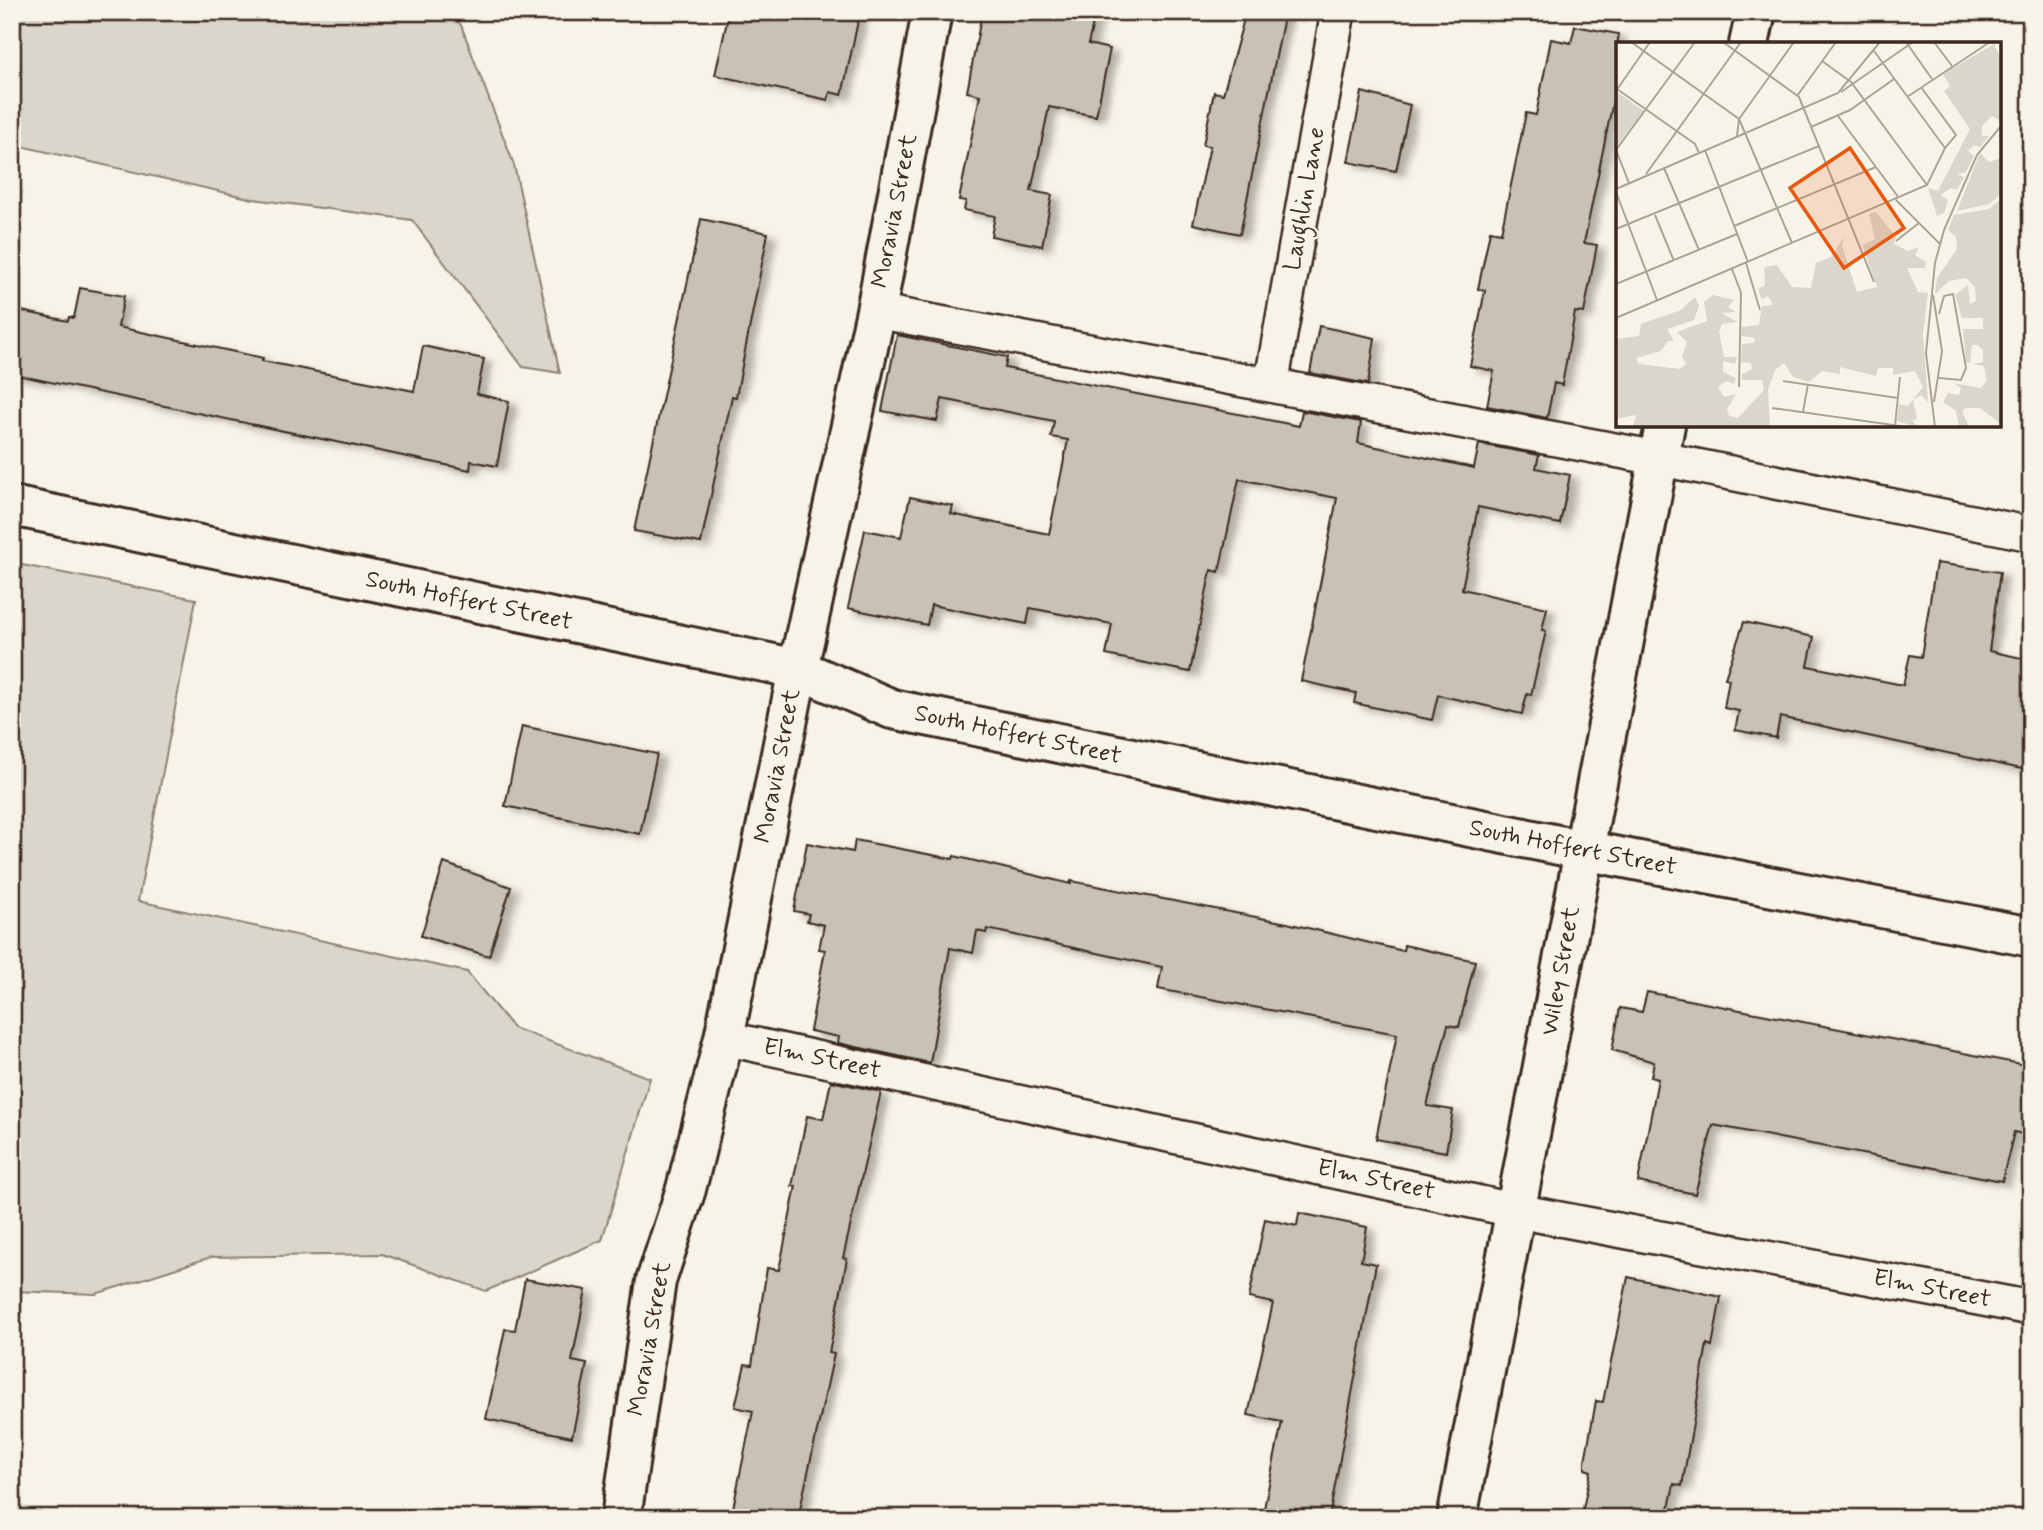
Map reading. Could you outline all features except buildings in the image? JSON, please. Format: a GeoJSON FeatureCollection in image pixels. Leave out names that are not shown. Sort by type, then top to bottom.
{"type":"FeatureCollection","features":[{"type":"Feature","properties":{"kind":"street","name":"Moravia Street"},"geometry":{"type":"LineString","coordinates":[[621,1518],[656,1281],[686,1189],[724,1038],[798,669],[876,310],[932,12]]}},
{"type":"Feature","properties":{"kind":"street"},"geometry":{"type":"LineString","coordinates":[[1749,42],[1756,12]]}},
{"type":"Feature","properties":{"kind":"street","name":"Wiley Street"},"geometry":{"type":"LineString","coordinates":[[1457,1518],[1661,442]]}},
{"type":"Feature","properties":{"kind":"street","name":"South Hoffert Street"},"geometry":{"type":"LineString","coordinates":[[12,506],[798,669],[892,709],[1583,850],[2031,937]]}},
{"type":"Feature","properties":{"kind":"lane","name":"Laughlin Lane"},"geometry":{"type":"LineString","coordinates":[[1271,385],[1338,12]]}},
{"type":"Feature","properties":{"kind":"lane"},"geometry":{"type":"LineString","coordinates":[[876,310],[1271,385],[1661,442],[2031,534]]}},
{"type":"Feature","properties":{"kind":"lane","name":"Elm Street"},"geometry":{"type":"LineString","coordinates":[[724,1038],[1517,1211],[2031,1308]]}},
{"type":"Feature","properties":{"kind":"shaded area"},"geometry":{"type":"Polygon","coordinates":[[[12,12],[447,12],[461,25],[514,165],[560,373],[523,367],[412,220],[253,199],[12,144],[12,12]]]}},
{"type":"Feature","properties":{"kind":"shaded area"},"geometry":{"type":"Polygon","coordinates":[[[12,563],[196,599],[138,901],[467,972],[513,1028],[650,1078],[602,1240],[486,1291],[382,1254],[211,1257],[96,1294],[12,1291],[12,563]]]}}]}
